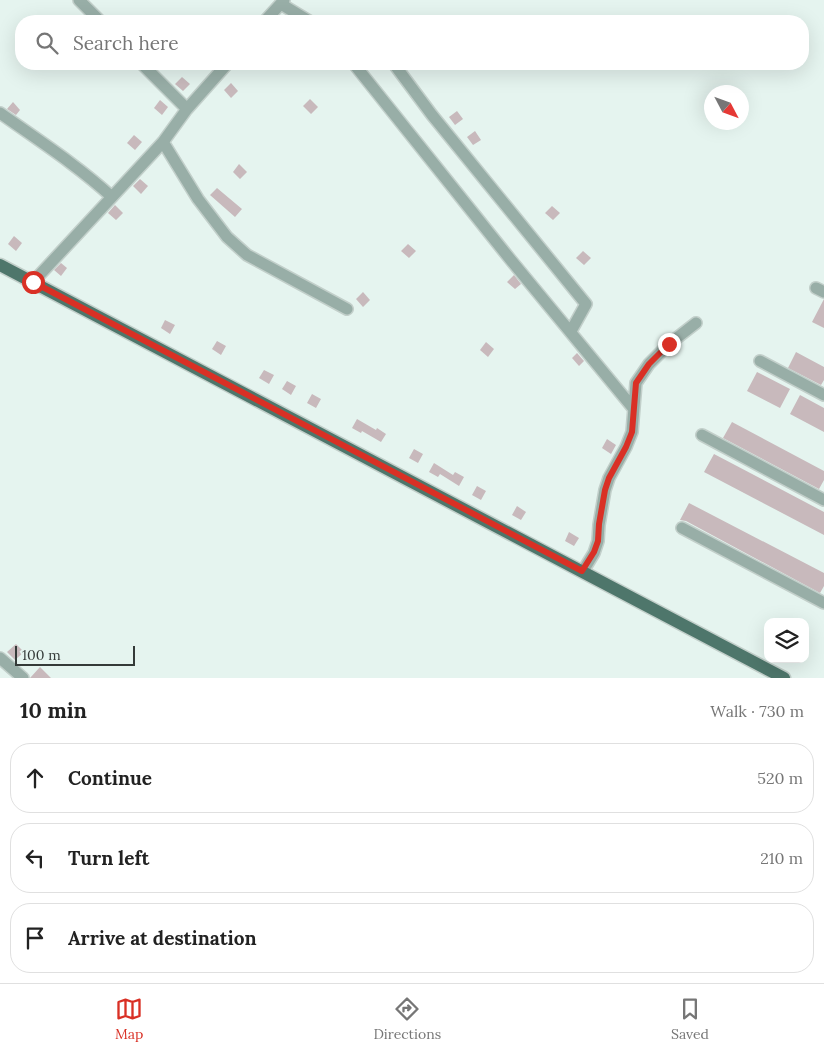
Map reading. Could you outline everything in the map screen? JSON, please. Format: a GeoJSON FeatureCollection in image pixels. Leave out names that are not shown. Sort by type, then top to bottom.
{"type":"FeatureCollection","features":[{"type":"Feature","properties":{"kind":"main road"},"geometry":{"type":"LineString","coordinates":[[0,265],[784,678]]}},
{"type":"Feature","properties":{"kind":"street"},"geometry":{"type":"LineString","coordinates":[[79,0],[94,15]]}},
{"type":"Feature","properties":{"kind":"street"},"geometry":{"type":"LineString","coordinates":[[270,15],[282,2],[301,15]]}},
{"type":"Feature","properties":{"kind":"street"},"geometry":{"type":"LineString","coordinates":[[148,70],[187,109]]}},
{"type":"Feature","properties":{"kind":"street"},"geometry":{"type":"LineString","coordinates":[[33,282],[163,142],[187,109],[223,70]]}},
{"type":"Feature","properties":{"kind":"street"},"geometry":{"type":"LineString","coordinates":[[359,70],[510,259],[633,408]]}},
{"type":"Feature","properties":{"kind":"street"},"geometry":{"type":"LineString","coordinates":[[398,70],[432,115],[586,304],[571,331]]}},
{"type":"Feature","properties":{"kind":"street"},"geometry":{"type":"LineString","coordinates":[[0,113],[73,165],[112,197]]}},
{"type":"Feature","properties":{"kind":"street"},"geometry":{"type":"LineString","coordinates":[[163,142],[198,199],[227,238],[247,255],[347,309]]}},
{"type":"Feature","properties":{"kind":"street"},"geometry":{"type":"LineString","coordinates":[[582,571],[594,552],[598,541],[599,524],[609,478],[632,432],[636,383],[649,364],[669,344],[696,323]]}},
{"type":"Feature","properties":{"kind":"street"},"geometry":{"type":"LineString","coordinates":[[760,361],[824,395]]}},
{"type":"Feature","properties":{"kind":"street"},"geometry":{"type":"LineString","coordinates":[[702,435],[824,500]]}},
{"type":"Feature","properties":{"kind":"street"},"geometry":{"type":"LineString","coordinates":[[682,528],[824,603]]}},
{"type":"Feature","properties":{"kind":"street"},"geometry":{"type":"LineString","coordinates":[[0,658],[23,678]]}},
{"type":"Feature","properties":{"kind":"building"},"geometry":{"type":"Polygon","coordinates":[[[182,77],[190,84],[183,91],[175,84],[182,77]]]}},
{"type":"Feature","properties":{"kind":"building"},"geometry":{"type":"Polygon","coordinates":[[[231,83],[238,91],[231,98],[224,90],[231,83]]]}},
{"type":"Feature","properties":{"kind":"building"},"geometry":{"type":"Polygon","coordinates":[[[310,99],[318,107],[311,114],[303,106],[310,99]]]}},
{"type":"Feature","properties":{"kind":"building"},"geometry":{"type":"Polygon","coordinates":[[[160,100],[168,107],[162,115],[154,108],[160,100]]]}},
{"type":"Feature","properties":{"kind":"building"},"geometry":{"type":"Polygon","coordinates":[[[13,102],[20,110],[16,115],[7,109],[13,102]]]}},
{"type":"Feature","properties":{"kind":"building"},"geometry":{"type":"Polygon","coordinates":[[[457,111],[463,119],[455,125],[449,117],[457,111]]]}},
{"type":"Feature","properties":{"kind":"building"},"geometry":{"type":"Polygon","coordinates":[[[475,131],[481,140],[473,145],[467,137],[475,131]]]}},
{"type":"Feature","properties":{"kind":"building"},"geometry":{"type":"Polygon","coordinates":[[[134,135],[142,142],[135,150],[127,143],[134,135]]]}},
{"type":"Feature","properties":{"kind":"building"},"geometry":{"type":"Polygon","coordinates":[[[239,164],[247,172],[240,179],[233,172],[239,164]]]}},
{"type":"Feature","properties":{"kind":"building"},"geometry":{"type":"Polygon","coordinates":[[[140,179],[148,186],[141,194],[133,186],[140,179]]]}},
{"type":"Feature","properties":{"kind":"building"},"geometry":{"type":"Polygon","coordinates":[[[217,188],[242,209],[235,217],[210,195],[217,188]]]}},
{"type":"Feature","properties":{"kind":"building"},"geometry":{"type":"Polygon","coordinates":[[[115,205],[123,213],[116,220],[108,213],[115,205]]]}},
{"type":"Feature","properties":{"kind":"building"},"geometry":{"type":"Polygon","coordinates":[[[552,206],[560,213],[553,220],[545,213],[552,206]]]}},
{"type":"Feature","properties":{"kind":"building"},"geometry":{"type":"Polygon","coordinates":[[[14,236],[22,243],[16,251],[8,244],[14,236]]]}},
{"type":"Feature","properties":{"kind":"building"},"geometry":{"type":"Polygon","coordinates":[[[408,244],[416,251],[409,258],[401,251],[408,244]]]}},
{"type":"Feature","properties":{"kind":"building"},"geometry":{"type":"Polygon","coordinates":[[[583,251],[591,258],[584,265],[576,258],[583,251]]]}},
{"type":"Feature","properties":{"kind":"building"},"geometry":{"type":"Polygon","coordinates":[[[61,263],[67,268],[61,276],[54,270],[61,263]]]}},
{"type":"Feature","properties":{"kind":"building"},"geometry":{"type":"Polygon","coordinates":[[[514,275],[521,284],[515,289],[507,282],[514,275]]]}},
{"type":"Feature","properties":{"kind":"building"},"geometry":{"type":"Polygon","coordinates":[[[363,292],[370,300],[363,307],[356,299],[363,292]]]}},
{"type":"Feature","properties":{"kind":"building"},"geometry":{"type":"Polygon","coordinates":[[[824,299],[824,328],[812,322],[824,299]]]}},
{"type":"Feature","properties":{"kind":"building"},"geometry":{"type":"Polygon","coordinates":[[[165,320],[175,325],[170,334],[161,328],[165,320]]]}},
{"type":"Feature","properties":{"kind":"building"},"geometry":{"type":"Polygon","coordinates":[[[217,341],[226,346],[221,355],[212,349],[217,341]]]}},
{"type":"Feature","properties":{"kind":"building"},"geometry":{"type":"Polygon","coordinates":[[[486,342],[494,349],[488,357],[480,350],[486,342]]]}},
{"type":"Feature","properties":{"kind":"building"},"geometry":{"type":"Polygon","coordinates":[[[796,352],[824,367],[824,380],[821,385],[788,368],[796,352]]]}},
{"type":"Feature","properties":{"kind":"building"},"geometry":{"type":"Polygon","coordinates":[[[577,353],[584,361],[579,366],[572,358],[577,353]]]}},
{"type":"Feature","properties":{"kind":"building"},"geometry":{"type":"Polygon","coordinates":[[[264,370],[274,375],[269,384],[259,378],[264,370]]]}},
{"type":"Feature","properties":{"kind":"building"},"geometry":{"type":"Polygon","coordinates":[[[757,372],[790,389],[780,408],[747,391],[757,372]]]}},
{"type":"Feature","properties":{"kind":"building"},"geometry":{"type":"Polygon","coordinates":[[[287,381],[296,386],[291,395],[282,389],[287,381]]]}},
{"type":"Feature","properties":{"kind":"building"},"geometry":{"type":"Polygon","coordinates":[[[312,394],[321,399],[316,408],[307,403],[312,394]]]}},
{"type":"Feature","properties":{"kind":"building"},"geometry":{"type":"Polygon","coordinates":[[[800,395],[824,408],[824,432],[790,414],[800,395]]]}},
{"type":"Feature","properties":{"kind":"building"},"geometry":{"type":"Polygon","coordinates":[[[357,419],[386,434],[381,442],[362,431],[361,433],[352,428],[357,419]]]}},
{"type":"Feature","properties":{"kind":"building"},"geometry":{"type":"Polygon","coordinates":[[[732,422],[824,471],[824,480],[819,489],[723,438],[732,422]]]}},
{"type":"Feature","properties":{"kind":"building"},"geometry":{"type":"Polygon","coordinates":[[[607,439],[616,445],[611,454],[602,448],[607,439]]]}},
{"type":"Feature","properties":{"kind":"building"},"geometry":{"type":"Polygon","coordinates":[[[414,449],[423,454],[418,463],[409,458],[414,449]]]}},
{"type":"Feature","properties":{"kind":"building"},"geometry":{"type":"Polygon","coordinates":[[[714,454],[824,512],[824,535],[704,472],[714,454]]]}},
{"type":"Feature","properties":{"kind":"building"},"geometry":{"type":"Polygon","coordinates":[[[434,463],[453,475],[455,472],[464,477],[459,486],[440,474],[438,477],[429,472],[434,463]]]}},
{"type":"Feature","properties":{"kind":"building"},"geometry":{"type":"Polygon","coordinates":[[[477,486],[486,491],[481,500],[472,495],[477,486]]]}},
{"type":"Feature","properties":{"kind":"building"},"geometry":{"type":"Polygon","coordinates":[[[689,503],[824,573],[824,586],[820,593],[686,521],[680,520],[689,503]]]}},
{"type":"Feature","properties":{"kind":"building"},"geometry":{"type":"Polygon","coordinates":[[[517,506],[526,512],[521,520],[512,515],[517,506]]]}},
{"type":"Feature","properties":{"kind":"building"},"geometry":{"type":"Polygon","coordinates":[[[569,532],[579,538],[574,546],[565,541],[569,532]]]}},
{"type":"Feature","properties":{"kind":"building"},"geometry":{"type":"Polygon","coordinates":[[[16,644],[24,652],[15,660],[7,652],[16,644]]]}},
{"type":"Feature","properties":{"kind":"building"},"geometry":{"type":"Polygon","coordinates":[[[40,667],[51,678],[30,678],[40,667]]]}},
{"type":"Feature","properties":{"kind":"route"},"geometry":{"type":"LineString","coordinates":[[33,282],[582,571],[594,552],[598,541],[599,524],[609,478],[632,432],[636,383],[649,364],[669,344]]}}]}
